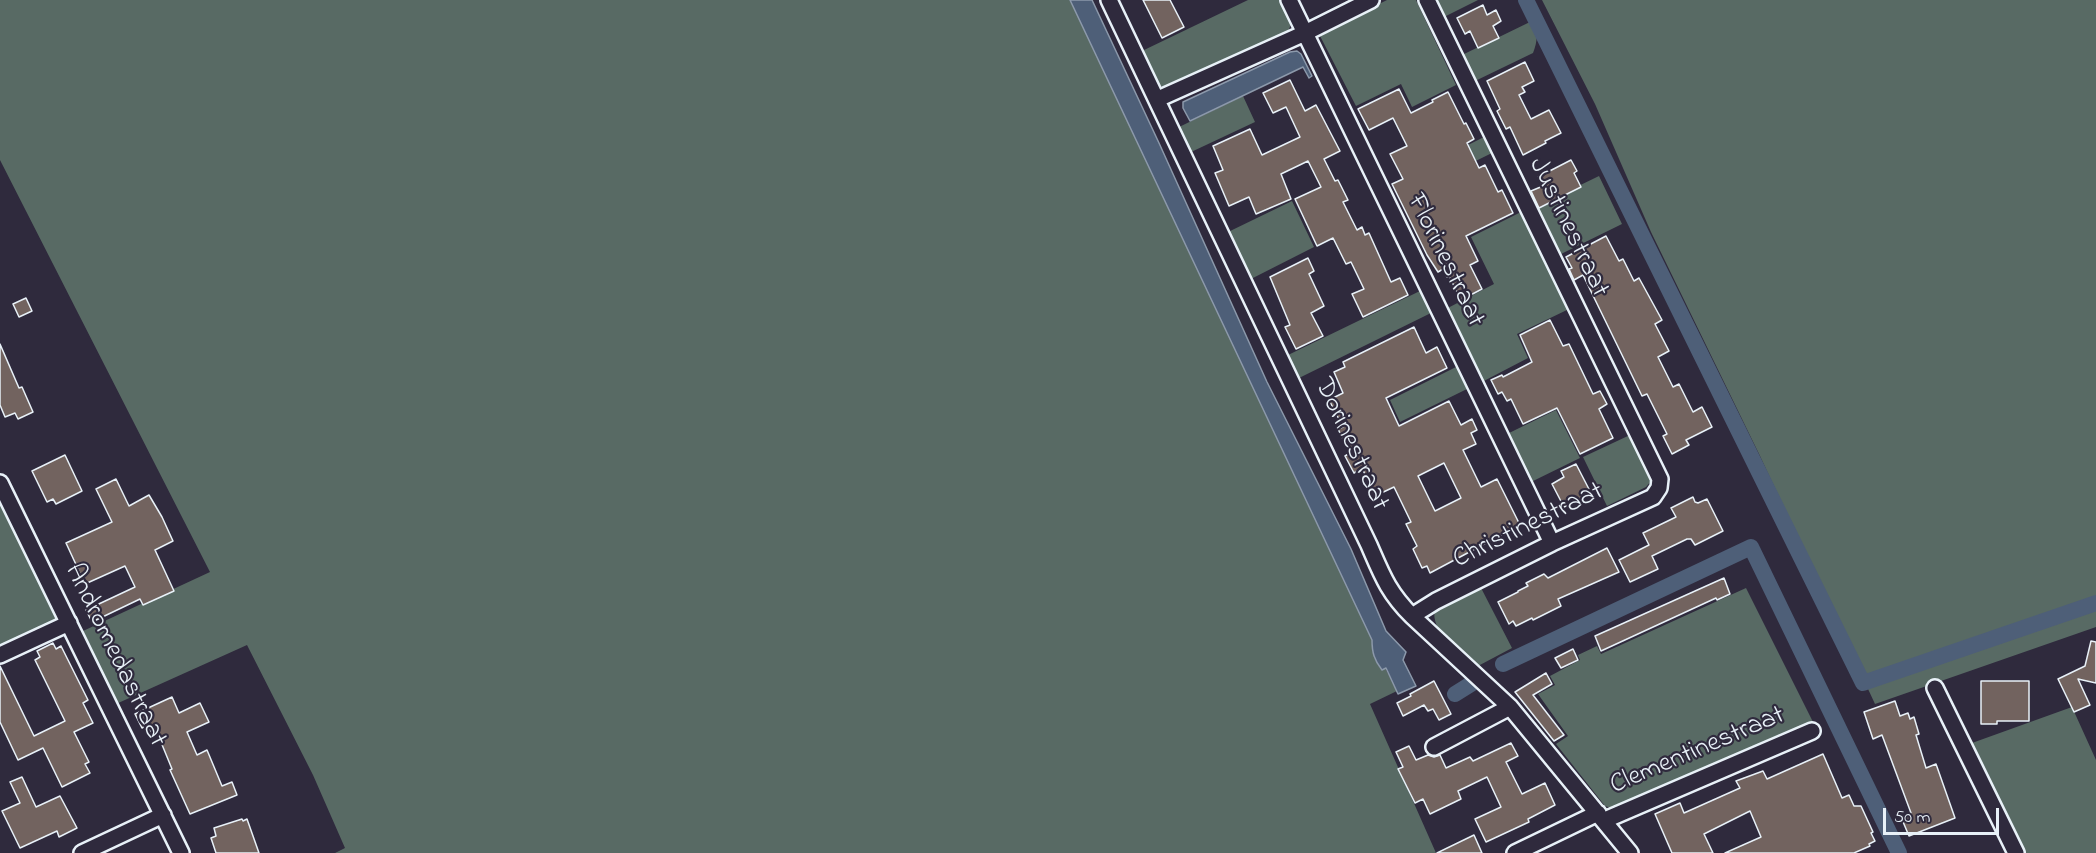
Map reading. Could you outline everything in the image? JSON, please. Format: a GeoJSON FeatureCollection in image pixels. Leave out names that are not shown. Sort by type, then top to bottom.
{"type":"FeatureCollection","features":[{"type":"Feature","properties":{"kind":"street","name":"Dorinestraat"},"geometry":{"type":"LineString","coordinates":[[1109,0],[1369,544],[1386,586],[1412,616],[1510,707],[1630,853]]}},
{"type":"Feature","properties":{"kind":"street","name":"Florinestraat"},"geometry":{"type":"LineString","coordinates":[[1289,0],[1552,543]]}},
{"type":"Feature","properties":{"kind":"street"},"geometry":{"type":"LineString","coordinates":[[1158,99],[1305,33],[1371,0]]}},
{"type":"Feature","properties":{"kind":"street","name":"Justinestraat"},"geometry":{"type":"LineString","coordinates":[[1427,0],[1660,479]]}},
{"type":"Feature","properties":{"kind":"street","name":"Christinestraat"},"geometry":{"type":"LineString","coordinates":[[1412,616],[1436,601],[1552,543],[1653,497],[1659,488],[1660,479]]}},
{"type":"Feature","properties":{"kind":"street","name":"Andromedastraat"},"geometry":{"type":"LineString","coordinates":[[0,483],[181,853]]}},
{"type":"Feature","properties":{"kind":"street"},"geometry":{"type":"LineString","coordinates":[[0,655],[69,623]]}},
{"type":"Feature","properties":{"kind":"street"},"geometry":{"type":"LineString","coordinates":[[1935,688],[2016,853]]}},
{"type":"Feature","properties":{"kind":"street"},"geometry":{"type":"LineString","coordinates":[[1434,747],[1510,707]]}},
{"type":"Feature","properties":{"kind":"street","name":"Clementinestraat"},"geometry":{"type":"LineString","coordinates":[[1515,853],[1812,731]]}},
{"type":"Feature","properties":{"kind":"street"},"geometry":{"type":"LineString","coordinates":[[82,853],[163,815]]}},
{"type":"Feature","properties":{"kind":"green space"},"geometry":{"type":"Polygon","coordinates":[[[0,0],[1072,0],[1372,640],[1375,659],[1382,670],[1385,668],[1397,691],[1370,704],[1436,853],[335,853],[345,848],[313,775],[247,645],[116,704],[83,631],[210,572],[0,160],[0,0]]]}},
{"type":"Feature","properties":{"kind":"green space"},"geometry":{"type":"Polygon","coordinates":[[[1248,0],[1282,0],[1291,21],[1286,34],[1164,88],[1157,83],[1142,51],[1248,0]]]}},
{"type":"Feature","properties":{"kind":"green space"},"geometry":{"type":"Polygon","coordinates":[[[1387,0],[1416,0],[1456,85],[1412,107],[1401,84],[1356,106],[1319,34],[1387,0]]]}},
{"type":"Feature","properties":{"kind":"green space"},"geometry":{"type":"Polygon","coordinates":[[[1433,0],[1478,0],[1442,18],[1433,0]]]}},
{"type":"Feature","properties":{"kind":"green space"},"geometry":{"type":"Polygon","coordinates":[[[1542,0],[2096,0],[2096,627],[1875,704],[1760,456],[1651,232],[1595,104],[1542,0]]]}},
{"type":"Feature","properties":{"kind":"green space"},"geometry":{"type":"Polygon","coordinates":[[[1532,21],[1537,37],[1533,53],[1473,82],[1460,56],[1532,21]]]}},
{"type":"Feature","properties":{"kind":"green space"},"geometry":{"type":"Polygon","coordinates":[[[1243,96],[1255,122],[1189,153],[1177,128],[1243,96]]]}},
{"type":"Feature","properties":{"kind":"green space"},"geometry":{"type":"Polygon","coordinates":[[[1484,137],[1492,153],[1443,177],[1436,161],[1484,137]]]}},
{"type":"Feature","properties":{"kind":"green space"},"geometry":{"type":"Polygon","coordinates":[[[1599,176],[1622,224],[1557,256],[1533,208],[1599,176]]]}},
{"type":"Feature","properties":{"kind":"green space"},"geometry":{"type":"Polygon","coordinates":[[[1292,201],[1314,247],[1249,280],[1226,233],[1292,201]]]}},
{"type":"Feature","properties":{"kind":"green space"},"geometry":{"type":"Polygon","coordinates":[[[1523,211],[1569,309],[1517,334],[1528,358],[1480,383],[1444,310],[1494,284],[1471,237],[1523,211]]]}},
{"type":"Feature","properties":{"kind":"green space"},"geometry":{"type":"Polygon","coordinates":[[[1422,290],[1433,312],[1297,379],[1286,356],[1422,290]]]}},
{"type":"Feature","properties":{"kind":"green space"},"geometry":{"type":"Polygon","coordinates":[[[1458,366],[1469,388],[1400,422],[1390,400],[1458,366]]]}},
{"type":"Feature","properties":{"kind":"green space"},"geometry":{"type":"Polygon","coordinates":[[[1556,410],[1580,458],[1529,483],[1505,435],[1556,410]]]}},
{"type":"Feature","properties":{"kind":"green space"},"geometry":{"type":"Polygon","coordinates":[[[1630,435],[1652,480],[1646,487],[1607,506],[1583,457],[1630,435]]]}},
{"type":"Feature","properties":{"kind":"green space"},"geometry":{"type":"Polygon","coordinates":[[[0,487],[59,615],[58,620],[0,651],[0,487]]]}},
{"type":"Feature","properties":{"kind":"green space"},"geometry":{"type":"Polygon","coordinates":[[[1479,584],[1512,648],[1478,666],[1448,641],[1441,633],[1434,617],[1435,608],[1479,584]]]}},
{"type":"Feature","properties":{"kind":"green space"},"geometry":{"type":"Polygon","coordinates":[[[1746,588],[1813,722],[1611,808],[1605,806],[1556,744],[1568,736],[1538,694],[1555,685],[1550,676],[1580,660],[1578,655],[1597,646],[1601,654],[1746,588]]]}},
{"type":"Feature","properties":{"kind":"green space"},"geometry":{"type":"Polygon","coordinates":[[[2072,707],[2096,760],[2096,853],[2025,853],[1972,743],[2072,707]]]}},
{"type":"Feature","properties":{"kind":"water"},"geometry":{"type":"Polygon","coordinates":[[[1070,0],[1092,0],[1267,382],[1351,549],[1386,631],[1406,652],[1403,660],[1416,686],[1398,694],[1386,668],[1382,670],[1377,663],[1372,640],[1070,0]]]}},
{"type":"Feature","properties":{"kind":"water"},"geometry":{"type":"Polygon","coordinates":[[[1297,51],[1301,54],[1312,76],[1309,78],[1303,67],[1190,121],[1183,108],[1183,102],[1290,52],[1297,51]]]}},
{"type":"Feature","properties":{"kind":"building"},"geometry":{"type":"Polygon","coordinates":[[[1143,0],[1170,0],[1184,27],[1162,38],[1143,0]]]}},
{"type":"Feature","properties":{"kind":"building"},"geometry":{"type":"Polygon","coordinates":[[[1483,5],[1487,15],[1496,10],[1501,21],[1493,26],[1499,38],[1478,48],[1470,31],[1465,34],[1457,18],[1483,5]]]}},
{"type":"Feature","properties":{"kind":"building"},"geometry":{"type":"Polygon","coordinates":[[[1525,62],[1534,81],[1522,87],[1525,92],[1519,95],[1531,119],[1549,110],[1561,133],[1523,155],[1510,127],[1506,129],[1497,111],[1500,109],[1487,81],[1525,62]]]}},
{"type":"Feature","properties":{"kind":"building"},"geometry":{"type":"Polygon","coordinates":[[[1290,80],[1305,111],[1316,105],[1340,151],[1324,159],[1348,200],[1343,202],[1357,230],[1362,227],[1365,235],[1369,233],[1391,282],[1400,278],[1408,295],[1363,317],[1352,294],[1364,289],[1351,262],[1346,264],[1333,238],[1317,246],[1295,199],[1321,187],[1308,161],[1281,174],[1291,199],[1256,214],[1249,197],[1229,206],[1215,173],[1223,170],[1213,146],[1250,129],[1262,155],[1300,137],[1286,107],[1273,113],[1263,93],[1290,80]]]}},
{"type":"Feature","properties":{"kind":"building"},"geometry":{"type":"Polygon","coordinates":[[[1399,89],[1411,113],[1448,92],[1474,139],[1467,143],[1479,168],[1485,165],[1498,192],[1502,190],[1513,213],[1466,236],[1478,261],[1470,265],[1482,289],[1461,300],[1449,276],[1447,277],[1443,269],[1438,272],[1427,255],[1392,184],[1403,179],[1390,154],[1407,146],[1393,118],[1369,130],[1358,109],[1399,89]]]}},
{"type":"Feature","properties":{"kind":"building"},"geometry":{"type":"Polygon","coordinates":[[[1571,160],[1577,171],[1574,173],[1581,187],[1539,208],[1531,191],[1543,186],[1538,177],[1571,160]]]}},
{"type":"Feature","properties":{"kind":"building"},"geometry":{"type":"Polygon","coordinates":[[[1606,236],[1619,261],[1623,259],[1634,281],[1639,278],[1662,320],[1655,324],[1669,351],[1658,357],[1673,387],[1679,384],[1693,412],[1702,407],[1712,427],[1686,440],[1689,445],[1672,454],[1663,436],[1667,434],[1647,394],[1642,396],[1583,275],[1574,280],[1569,269],[1572,268],[1566,257],[1606,236]]]}},
{"type":"Feature","properties":{"kind":"building"},"geometry":{"type":"Polygon","coordinates":[[[1308,258],[1314,271],[1309,274],[1324,306],[1311,313],[1323,336],[1296,349],[1285,327],[1290,325],[1270,277],[1308,258]]]}},
{"type":"Feature","properties":{"kind":"building"},"geometry":{"type":"Polygon","coordinates":[[[26,298],[32,311],[19,317],[13,304],[26,298]]]}},
{"type":"Feature","properties":{"kind":"building"},"geometry":{"type":"Polygon","coordinates":[[[1550,320],[1563,346],[1569,344],[1593,394],[1600,391],[1607,404],[1599,409],[1613,438],[1580,454],[1557,408],[1523,424],[1511,399],[1507,401],[1502,392],[1498,394],[1491,380],[1502,375],[1503,377],[1532,362],[1520,335],[1550,320]]]}},
{"type":"Feature","properties":{"kind":"building"},"geometry":{"type":"Polygon","coordinates":[[[1414,327],[1426,353],[1437,347],[1447,368],[1386,398],[1399,426],[1449,401],[1461,425],[1472,419],[1477,430],[1471,433],[1476,444],[1463,450],[1481,487],[1497,479],[1520,525],[1430,573],[1427,566],[1422,568],[1413,549],[1417,546],[1406,524],[1411,522],[1394,487],[1375,496],[1362,468],[1354,473],[1345,456],[1350,453],[1338,429],[1343,427],[1329,400],[1343,393],[1334,372],[1345,367],[1343,362],[1414,327]],[[1444,463],[1418,476],[1435,511],[1461,498],[1444,463]]]}},
{"type":"Feature","properties":{"kind":"building"},"geometry":{"type":"Polygon","coordinates":[[[0,344],[19,388],[22,387],[33,412],[18,419],[15,413],[5,417],[0,405],[0,344]]]}},
{"type":"Feature","properties":{"kind":"building"},"geometry":{"type":"Polygon","coordinates":[[[65,455],[82,491],[56,504],[53,499],[47,502],[32,471],[65,455]]]}},
{"type":"Feature","properties":{"kind":"building"},"geometry":{"type":"Polygon","coordinates":[[[1576,464],[1591,493],[1564,507],[1552,484],[1564,477],[1561,471],[1576,464]]]}},
{"type":"Feature","properties":{"kind":"building"},"geometry":{"type":"Polygon","coordinates":[[[116,479],[129,506],[149,495],[162,517],[173,541],[155,550],[174,591],[143,605],[140,599],[92,622],[86,610],[135,587],[125,566],[85,584],[66,543],[112,522],[96,489],[116,479]]]}},
{"type":"Feature","properties":{"kind":"building"},"geometry":{"type":"Polygon","coordinates":[[[1693,497],[1698,503],[1707,499],[1723,531],[1695,545],[1691,539],[1687,539],[1652,556],[1658,569],[1630,582],[1619,560],[1649,545],[1643,533],[1676,517],[1671,508],[1693,497]]]}},
{"type":"Feature","properties":{"kind":"building"},"geometry":{"type":"Polygon","coordinates":[[[1607,548],[1619,572],[1558,599],[1561,606],[1533,620],[1532,618],[1516,626],[1513,621],[1509,624],[1498,602],[1528,586],[1526,583],[1544,574],[1548,578],[1607,548]]]}},
{"type":"Feature","properties":{"kind":"building"},"geometry":{"type":"Polygon","coordinates":[[[1724,578],[1730,594],[1717,600],[1716,598],[1601,651],[1595,636],[1724,578]]]}},
{"type":"Feature","properties":{"kind":"building"},"geometry":{"type":"Polygon","coordinates":[[[2091,641],[2096,642],[2096,683],[2078,679],[2090,705],[2074,712],[2058,679],[2085,666],[2091,641]]]}},
{"type":"Feature","properties":{"kind":"building"},"geometry":{"type":"Polygon","coordinates":[[[53,643],[56,649],[61,646],[88,700],[83,703],[93,723],[74,732],[89,762],[85,764],[90,773],[62,787],[43,748],[18,760],[0,722],[0,666],[34,736],[65,721],[35,660],[40,657],[37,651],[53,643]]]}},
{"type":"Feature","properties":{"kind":"building"},"geometry":{"type":"Polygon","coordinates":[[[1573,649],[1578,660],[1561,668],[1555,658],[1573,649]]]}},
{"type":"Feature","properties":{"kind":"building"},"geometry":{"type":"Polygon","coordinates":[[[1546,673],[1552,684],[1533,695],[1564,735],[1554,741],[1515,692],[1546,673]]]}},
{"type":"Feature","properties":{"kind":"building"},"geometry":{"type":"Polygon","coordinates":[[[1434,681],[1451,714],[1439,720],[1433,709],[1428,711],[1424,705],[1403,716],[1397,703],[1434,681]]]}},
{"type":"Feature","properties":{"kind":"building"},"geometry":{"type":"Polygon","coordinates":[[[1981,681],[2029,681],[2029,721],[1997,721],[1997,724],[1981,724],[1981,681]]]}},
{"type":"Feature","properties":{"kind":"building"},"geometry":{"type":"Polygon","coordinates":[[[172,697],[179,713],[200,703],[209,722],[187,732],[197,755],[207,750],[222,786],[232,782],[237,795],[190,814],[170,770],[172,769],[156,730],[151,732],[148,725],[142,728],[135,714],[172,697]]]}},
{"type":"Feature","properties":{"kind":"building"},"geometry":{"type":"Polygon","coordinates":[[[1895,701],[1900,716],[1908,713],[1910,719],[1914,717],[1919,734],[1916,735],[1926,768],[1936,764],[1955,818],[1909,836],[1901,817],[1911,813],[1882,735],[1873,739],[1864,712],[1895,701]]]}},
{"type":"Feature","properties":{"kind":"building"},"geometry":{"type":"Polygon","coordinates":[[[1511,743],[1518,756],[1506,762],[1522,794],[1545,783],[1555,805],[1528,819],[1529,822],[1486,842],[1475,819],[1501,807],[1487,777],[1458,791],[1461,799],[1430,814],[1423,799],[1415,803],[1398,769],[1403,767],[1396,752],[1409,746],[1416,760],[1428,755],[1434,757],[1440,755],[1446,768],[1470,757],[1473,761],[1511,743]]]}},
{"type":"Feature","properties":{"kind":"building"},"geometry":{"type":"Polygon","coordinates":[[[1823,754],[1842,798],[1849,795],[1854,806],[1861,806],[1873,832],[1871,833],[1875,841],[1869,844],[1870,846],[1854,853],[1725,853],[1761,837],[1750,811],[1704,834],[1713,853],[1672,853],[1655,814],[1680,803],[1684,813],[1740,788],[1736,781],[1763,771],[1767,779],[1823,754]]]}},
{"type":"Feature","properties":{"kind":"building"},"geometry":{"type":"Polygon","coordinates":[[[22,777],[36,807],[60,796],[77,828],[59,837],[57,831],[20,848],[2,811],[20,803],[10,782],[22,777]]]}},
{"type":"Feature","properties":{"kind":"building"},"geometry":{"type":"Polygon","coordinates":[[[242,819],[243,821],[247,819],[259,853],[216,853],[211,838],[216,836],[214,828],[242,819]]]}},
{"type":"Feature","properties":{"kind":"building"},"geometry":{"type":"Polygon","coordinates":[[[1474,835],[1482,853],[1437,853],[1474,835]]]}},
{"type":"Feature","properties":{"kind":"waterway"},"geometry":{"type":"LineString","coordinates":[[1526,0],[1863,683],[2096,603]]}},
{"type":"Feature","properties":{"kind":"waterway"},"geometry":{"type":"LineString","coordinates":[[1503,664],[1751,547],[1899,853]]}},
{"type":"Feature","properties":{"kind":"waterway"},"geometry":{"type":"LineString","coordinates":[[1455,694],[1471,684]]}}]}
